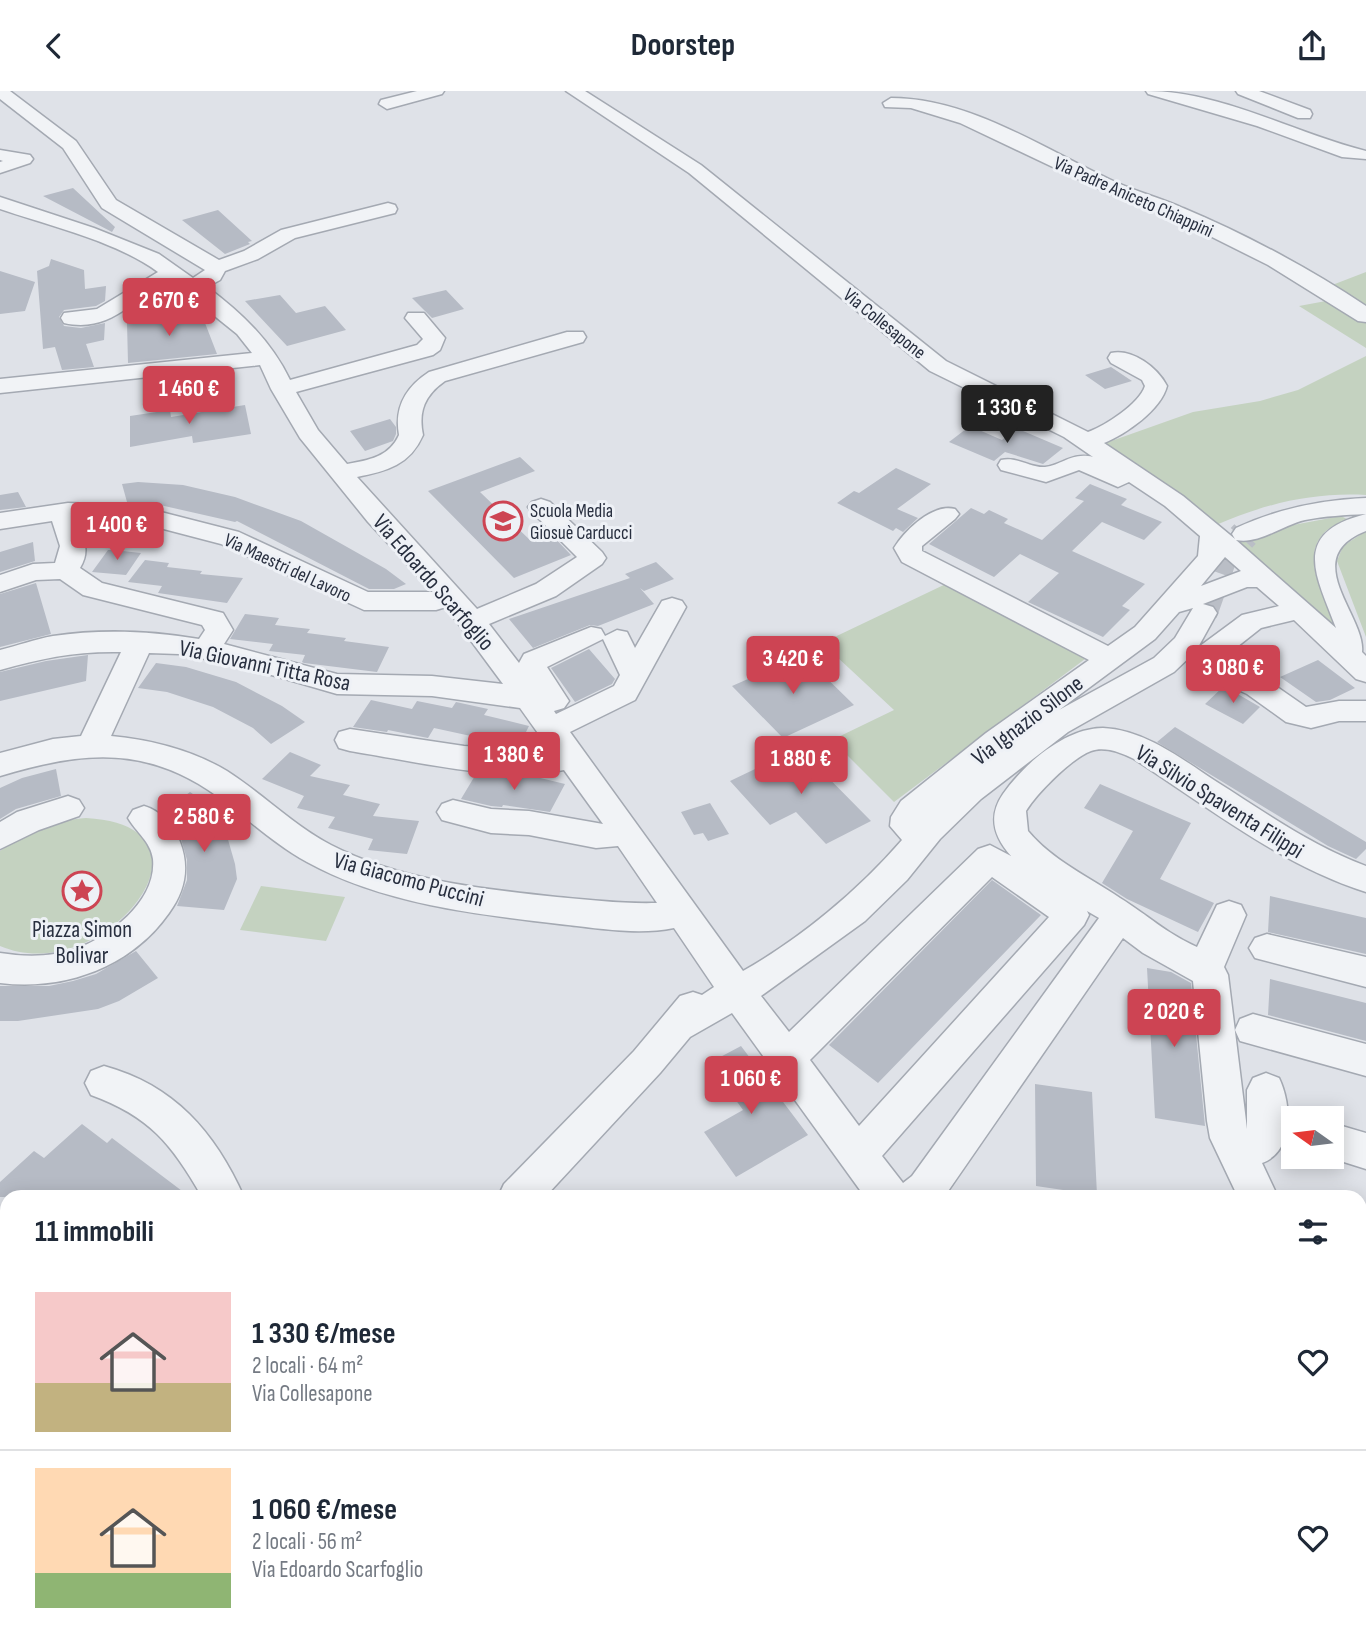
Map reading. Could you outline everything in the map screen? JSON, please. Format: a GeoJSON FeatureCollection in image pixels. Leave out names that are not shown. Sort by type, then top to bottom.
{"type":"FeatureCollection","features":[{"type":"Feature","properties":{"kind":"street"},"geometry":{"type":"LineString","coordinates":[[1,91],[28,101],[70,145],[110,205],[205,258],[214,268]]}},
{"type":"Feature","properties":{"kind":"street"},"geometry":{"type":"LineString","coordinates":[[387,104],[436,91]]}},
{"type":"Feature","properties":{"kind":"street"},"geometry":{"type":"LineString","coordinates":[[1154,91],[1263,121],[1348,153],[1363,156]]}},
{"type":"Feature","properties":{"kind":"street"},"geometry":{"type":"LineString","coordinates":[[1244,91],[1300,112],[1334,139],[1363,156]]}},
{"type":"Feature","properties":{"kind":"street","name":"Via Collesapone"},"geometry":{"type":"LineString","coordinates":[[590,95],[695,169],[938,366],[1086,441],[1174,501],[1244,558]]}},
{"type":"Feature","properties":{"kind":"street","name":"Via Padre Aniceto Chiappini"},"geometry":{"type":"LineString","coordinates":[[891,103],[912,102],[956,115],[1116,190],[1203,225],[1319,285],[1366,316]]}},
{"type":"Feature","properties":{"kind":"street"},"geometry":{"type":"LineString","coordinates":[[0,155],[24,159],[0,168]]}},
{"type":"Feature","properties":{"kind":"street"},"geometry":{"type":"LineString","coordinates":[[1022,157],[1102,188],[1116,190]]}},
{"type":"Feature","properties":{"kind":"street","name":"Via Edoardo Scarfoglio"},"geometry":{"type":"LineString","coordinates":[[0,203],[145,254],[238,323],[268,358],[282,389],[308,433],[377,517],[453,597],[472,621],[512,689],[572,757],[731,984],[883,1190]]}},
{"type":"Feature","properties":{"kind":"street"},"geometry":{"type":"LineString","coordinates":[[214,268],[251,255],[288,234],[388,209]]}},
{"type":"Feature","properties":{"kind":"street"},"geometry":{"type":"LineString","coordinates":[[72,318],[107,315],[146,285],[211,278],[214,268]]}},
{"type":"Feature","properties":{"kind":"street"},"geometry":{"type":"LineString","coordinates":[[282,389],[425,350],[432,345],[434,338],[416,318]]}},
{"type":"Feature","properties":{"kind":"street"},"geometry":{"type":"LineString","coordinates":[[341,473],[391,461],[400,454],[411,435],[408,423],[412,403],[420,388],[432,379],[447,372],[575,337]]}},
{"type":"Feature","properties":{"kind":"street"},"geometry":{"type":"LineString","coordinates":[[0,386],[268,358]]}},
{"type":"Feature","properties":{"kind":"street"},"geometry":{"type":"LineString","coordinates":[[1086,441],[1110,432],[1143,409],[1154,393],[1155,383],[1151,376],[1119,358]]}},
{"type":"Feature","properties":{"kind":"street"},"geometry":{"type":"LineString","coordinates":[[1010,465],[1046,475],[1075,463],[1094,464],[1165,513],[1181,527],[1193,550],[1211,558],[1244,558],[1259,578],[1271,582],[1366,672]]}},
{"type":"Feature","properties":{"kind":"street","name":"Via Ignazio Silone"},"geometry":{"type":"LineString","coordinates":[[1170,606],[1227,587],[1267,523],[1296,514],[1366,506]]}},
{"type":"Feature","properties":{"kind":"street"},"geometry":{"type":"LineString","coordinates":[[472,621],[545,590],[593,558],[541,507]]}},
{"type":"Feature","properties":{"kind":"street"},"geometry":{"type":"LineString","coordinates":[[63,571],[75,556],[74,544],[64,520],[68,511]]}},
{"type":"Feature","properties":{"kind":"street","name":"Via Maestri del Lavoro"},"geometry":{"type":"LineString","coordinates":[[0,521],[68,511],[142,516],[207,531],[250,547],[363,601],[436,601],[453,597]]}},
{"type":"Feature","properties":{"kind":"street"},"geometry":{"type":"LineString","coordinates":[[946,514],[911,541],[907,548],[911,556],[1110,659]]}},
{"type":"Feature","properties":{"kind":"street"},"geometry":{"type":"LineString","coordinates":[[1346,651],[1352,646],[1354,637],[1328,575],[1325,557],[1337,536],[1366,522]]}},
{"type":"Feature","properties":{"kind":"street"},"geometry":{"type":"LineString","coordinates":[[1211,558],[1214,547],[1212,531]]}},
{"type":"Feature","properties":{"kind":"street","name":"Via Ignazio Silone"},"geometry":{"type":"LineString","coordinates":[[921,838],[906,826],[908,814],[915,806],[997,741],[1145,633],[1211,558]]}},
{"type":"Feature","properties":{"kind":"street"},"geometry":{"type":"LineString","coordinates":[[0,583],[33,572],[63,571],[93,590],[213,619],[219,630],[207,649]]}},
{"type":"Feature","properties":{"kind":"street"},"geometry":{"type":"LineString","coordinates":[[512,689],[620,697],[635,676],[672,607]]}},
{"type":"Feature","properties":{"kind":"street"},"geometry":{"type":"LineString","coordinates":[[1300,610],[1252,621],[1210,653],[1208,659],[1216,668],[1257,687],[1297,715],[1311,718],[1339,711],[1366,712]]}},
{"type":"Feature","properties":{"kind":"street","name":"Via Ignazio Silone"},"geometry":{"type":"LineString","coordinates":[[525,1190],[681,1025],[731,984],[777,969],[867,899],[921,838],[970,791],[1040,737],[1174,658],[1186,644],[1203,613]]}},
{"type":"Feature","properties":{"kind":"street"},"geometry":{"type":"LineString","coordinates":[[512,689],[555,703],[532,668],[534,660],[604,638],[635,676]]}},
{"type":"Feature","properties":{"kind":"street","name":"Via Giovanni Titta Rosa"},"geometry":{"type":"LineString","coordinates":[[0,660],[50,646],[86,642],[140,642],[207,649],[337,684],[512,689]]}},
{"type":"Feature","properties":{"kind":"street"},"geometry":{"type":"LineString","coordinates":[[91,747],[140,642]]}},
{"type":"Feature","properties":{"kind":"street"},"geometry":{"type":"LineString","coordinates":[[350,740],[507,760],[553,762],[572,757]]}},
{"type":"Feature","properties":{"kind":"street","name":"Via Silvio Spaventa Filippi"},"geometry":{"type":"LineString","coordinates":[[1205,969],[1155,943],[1120,915],[1028,852],[1014,836],[1009,819],[1010,810],[1020,795],[1071,748],[1092,740],[1115,741],[1145,751],[1294,847],[1328,865],[1366,879]]}},
{"type":"Feature","properties":{"kind":"street","name":"Via Giacomo Puccini"},"geometry":{"type":"LineString","coordinates":[[0,765],[33,753],[91,747],[148,752],[184,763],[217,780],[311,849],[348,866],[391,879],[470,898],[541,909],[623,915],[668,915],[681,912]]}},
{"type":"Feature","properties":{"kind":"street"},"geometry":{"type":"LineString","coordinates":[[0,837],[27,821],[68,808]]}},
{"type":"Feature","properties":{"kind":"street"},"geometry":{"type":"LineString","coordinates":[[453,812],[491,821],[529,823],[596,836],[610,836],[625,831]]}},
{"type":"Feature","properties":{"kind":"street"},"geometry":{"type":"LineString","coordinates":[[0,968],[33,971],[70,965],[108,949],[140,926],[162,898],[171,870],[167,845],[161,834],[144,818]]}},
{"type":"Feature","properties":{"kind":"street"},"geometry":{"type":"LineString","coordinates":[[786,1058],[990,858],[1072,915],[858,1155]]}},
{"type":"Feature","properties":{"kind":"street"},"geometry":{"type":"LineString","coordinates":[[925,1190],[1120,915]]}},
{"type":"Feature","properties":{"kind":"street"},"geometry":{"type":"LineString","coordinates":[[1229,915],[1205,969],[1213,982],[1226,1121],[1255,1190]]}},
{"type":"Feature","properties":{"kind":"street"},"geometry":{"type":"LineString","coordinates":[[1267,948],[1366,972]]}},
{"type":"Feature","properties":{"kind":"street"},"geometry":{"type":"LineString","coordinates":[[1253,1030],[1366,1060]]}},
{"type":"Feature","properties":{"kind":"street"},"geometry":{"type":"LineString","coordinates":[[104,1083],[138,1094],[163,1115],[190,1146],[219,1190]]}},
{"type":"Feature","properties":{"kind":"street"},"geometry":{"type":"LineString","coordinates":[[1238,1154],[1258,1147],[1266,1139],[1266,1090]]}},
{"type":"Feature","properties":{"kind":"green space"},"geometry":{"type":"Polygon","coordinates":[[[1366,272],[1366,348],[1299,306],[1342,298],[1327,287],[1366,272]]]}},
{"type":"Feature","properties":{"kind":"green space"},"geometry":{"type":"Polygon","coordinates":[[[1366,356],[1366,495],[1327,495],[1289,501],[1216,525],[1100,445],[1193,412],[1260,401],[1298,390],[1366,356]]]}},
{"type":"Feature","properties":{"kind":"green space"},"geometry":{"type":"Polygon","coordinates":[[[1341,516],[1347,519],[1324,533],[1314,556],[1318,583],[1340,632],[1234,540],[1240,537],[1231,530],[1254,540],[1293,525],[1341,516]]]}},
{"type":"Feature","properties":{"kind":"green space"},"geometry":{"type":"Polygon","coordinates":[[[1366,531],[1366,637],[1337,561],[1343,546],[1366,531]]]}},
{"type":"Feature","properties":{"kind":"green space"},"geometry":{"type":"Polygon","coordinates":[[[950,582],[1089,656],[894,802],[832,740],[894,710],[822,643],[950,582]]]}},
{"type":"Feature","properties":{"kind":"green space","name":"Piazza Simon Bolivar"},"geometry":{"type":"Polygon","coordinates":[[[86,818],[129,828],[149,848],[151,874],[137,901],[111,927],[78,946],[39,953],[0,946],[0,851],[41,829],[63,821],[86,818]]]}},
{"type":"Feature","properties":{"kind":"green space"},"geometry":{"type":"Polygon","coordinates":[[[261,886],[345,897],[326,941],[240,930],[261,886]]]}},
{"type":"Feature","properties":{"kind":"building"},"geometry":{"type":"Polygon","coordinates":[[[73,188],[115,227],[112,232],[43,196],[73,188]]]}},
{"type":"Feature","properties":{"kind":"building"},"geometry":{"type":"Polygon","coordinates":[[[218,210],[252,241],[248,242],[250,244],[225,254],[182,220],[218,210]]]}},
{"type":"Feature","properties":{"kind":"building"},"geometry":{"type":"Polygon","coordinates":[[[51,259],[84,270],[85,289],[106,286],[105,301],[96,306],[64,310],[59,317],[64,326],[81,328],[105,323],[104,340],[86,344],[94,367],[62,370],[55,347],[43,349],[37,271],[49,266],[51,259]]]}},
{"type":"Feature","properties":{"kind":"building"},"geometry":{"type":"Polygon","coordinates":[[[0,271],[35,282],[25,311],[0,314],[0,271]]]}},
{"type":"Feature","properties":{"kind":"building"},"geometry":{"type":"Polygon","coordinates":[[[446,290],[464,309],[432,318],[412,298],[446,290]]]}},
{"type":"Feature","properties":{"kind":"building"},"geometry":{"type":"Polygon","coordinates":[[[280,295],[296,313],[325,306],[346,330],[287,346],[245,301],[280,295]]]}},
{"type":"Feature","properties":{"kind":"building"},"geometry":{"type":"Polygon","coordinates":[[[200,310],[217,354],[128,363],[127,323],[200,310]]]}},
{"type":"Feature","properties":{"kind":"building"},"geometry":{"type":"Polygon","coordinates":[[[1111,367],[1132,381],[1105,389],[1085,375],[1111,367]]]}},
{"type":"Feature","properties":{"kind":"building"},"geometry":{"type":"Polygon","coordinates":[[[245,405],[251,434],[193,443],[192,436],[130,447],[130,416],[170,410],[171,417],[245,405]]]}},
{"type":"Feature","properties":{"kind":"building"},"geometry":{"type":"Polygon","coordinates":[[[390,419],[396,427],[393,441],[365,451],[350,431],[390,419]]]}},
{"type":"Feature","properties":{"kind":"building"},"geometry":{"type":"Polygon","coordinates":[[[970,426],[1002,440],[1016,428],[1063,448],[1043,464],[1005,452],[994,461],[949,442],[970,426]]]}},
{"type":"Feature","properties":{"kind":"building"},"geometry":{"type":"Polygon","coordinates":[[[520,457],[535,471],[480,492],[531,541],[550,533],[571,555],[514,578],[428,491],[520,457]]]}},
{"type":"Feature","properties":{"kind":"building"},"geometry":{"type":"Polygon","coordinates":[[[896,468],[931,484],[897,509],[918,518],[903,532],[896,528],[893,531],[837,503],[854,491],[859,493],[896,468]]]}},
{"type":"Feature","properties":{"kind":"building"},"geometry":{"type":"Polygon","coordinates":[[[138,482],[183,485],[235,497],[301,521],[386,569],[406,584],[394,589],[369,589],[237,521],[160,505],[127,502],[122,484],[138,482]]]}},
{"type":"Feature","properties":{"kind":"building"},"geometry":{"type":"Polygon","coordinates":[[[1090,484],[1127,499],[1121,505],[1162,522],[1144,540],[1102,522],[1072,551],[1145,584],[1122,606],[1130,610],[1103,637],[1028,602],[1059,573],[1020,554],[994,577],[929,544],[971,508],[984,514],[989,510],[1008,519],[1004,523],[1042,540],[1084,501],[1075,498],[1090,484]]]}},
{"type":"Feature","properties":{"kind":"building"},"geometry":{"type":"Polygon","coordinates":[[[18,492],[26,507],[0,510],[0,495],[18,492]]]}},
{"type":"Feature","properties":{"kind":"building"},"geometry":{"type":"Polygon","coordinates":[[[33,542],[35,561],[0,572],[0,552],[33,542]]]}},
{"type":"Feature","properties":{"kind":"building"},"geometry":{"type":"Polygon","coordinates":[[[108,550],[141,553],[126,575],[92,572],[108,550]]]}},
{"type":"Feature","properties":{"kind":"building"},"geometry":{"type":"Polygon","coordinates":[[[145,560],[169,563],[167,567],[202,571],[200,574],[243,578],[227,603],[158,593],[162,586],[128,582],[145,560]]]}},
{"type":"Feature","properties":{"kind":"building"},"geometry":{"type":"Polygon","coordinates":[[[656,562],[674,579],[644,591],[640,588],[654,604],[598,626],[590,625],[533,648],[509,619],[630,578],[625,574],[656,562]]]}},
{"type":"Feature","properties":{"kind":"building"},"geometry":{"type":"Polygon","coordinates":[[[36,583],[51,634],[0,647],[0,594],[36,583]]]}},
{"type":"Feature","properties":{"kind":"building"},"geometry":{"type":"Polygon","coordinates":[[[245,614],[279,618],[275,625],[310,629],[307,633],[389,647],[377,672],[304,663],[302,662],[305,655],[269,651],[273,644],[230,639],[245,614]]]}},
{"type":"Feature","properties":{"kind":"building"},"geometry":{"type":"Polygon","coordinates":[[[589,649],[615,679],[612,684],[575,702],[551,668],[589,649]]]}},
{"type":"Feature","properties":{"kind":"building"},"geometry":{"type":"Polygon","coordinates":[[[88,655],[86,681],[0,701],[0,672],[88,655]]]}},
{"type":"Feature","properties":{"kind":"building"},"geometry":{"type":"Polygon","coordinates":[[[803,655],[854,705],[783,738],[732,686],[803,655]]]}},
{"type":"Feature","properties":{"kind":"building"},"geometry":{"type":"Polygon","coordinates":[[[1318,660],[1355,688],[1330,700],[1316,702],[1280,677],[1318,660]]]}},
{"type":"Feature","properties":{"kind":"building"},"geometry":{"type":"Polygon","coordinates":[[[156,663],[186,667],[236,682],[282,706],[305,722],[271,744],[253,728],[213,707],[167,692],[138,688],[156,663]]]}},
{"type":"Feature","properties":{"kind":"building"},"geometry":{"type":"Polygon","coordinates":[[[1224,686],[1260,707],[1243,724],[1205,704],[1224,686]]]}},
{"type":"Feature","properties":{"kind":"building"},"geometry":{"type":"Polygon","coordinates":[[[371,700],[412,709],[417,701],[452,708],[456,702],[488,709],[484,715],[529,726],[519,746],[476,744],[480,738],[434,728],[428,738],[388,730],[353,727],[371,700]]]}},
{"type":"Feature","properties":{"kind":"building"},"geometry":{"type":"Polygon","coordinates":[[[1175,727],[1366,842],[1366,849],[1356,859],[1328,846],[1157,742],[1175,727]]]}},
{"type":"Feature","properties":{"kind":"building"},"geometry":{"type":"Polygon","coordinates":[[[799,748],[871,821],[826,844],[796,812],[770,825],[730,781],[799,748]]]}},
{"type":"Feature","properties":{"kind":"building"},"geometry":{"type":"Polygon","coordinates":[[[290,752],[321,765],[310,776],[350,785],[343,795],[380,804],[373,816],[419,821],[407,854],[368,850],[373,839],[328,828],[335,817],[297,808],[304,796],[262,779],[290,752]]]}},
{"type":"Feature","properties":{"kind":"building"},"geometry":{"type":"Polygon","coordinates":[[[56,769],[61,796],[16,809],[0,819],[0,788],[22,778],[56,769]]]}},
{"type":"Feature","properties":{"kind":"building"},"geometry":{"type":"Polygon","coordinates":[[[476,774],[532,776],[565,784],[550,812],[503,805],[491,806],[461,799],[476,774]]]}},
{"type":"Feature","properties":{"kind":"building"},"geometry":{"type":"Polygon","coordinates":[[[1100,784],[1191,823],[1160,879],[1214,903],[1198,932],[1127,899],[1102,883],[1133,831],[1084,808],[1100,784]]]}},
{"type":"Feature","properties":{"kind":"building"},"geometry":{"type":"Polygon","coordinates":[[[190,792],[215,809],[223,822],[237,879],[224,910],[177,906],[187,880],[187,860],[180,835],[162,813],[190,792]]]}},
{"type":"Feature","properties":{"kind":"building"},"geometry":{"type":"Polygon","coordinates":[[[710,803],[729,834],[708,841],[703,833],[694,835],[681,812],[710,803]]]}},
{"type":"Feature","properties":{"kind":"building"},"geometry":{"type":"Polygon","coordinates":[[[992,880],[1041,915],[878,1083],[829,1045],[992,880]]]}},
{"type":"Feature","properties":{"kind":"building"},"geometry":{"type":"Polygon","coordinates":[[[1270,896],[1366,918],[1366,954],[1268,932],[1270,896]]]}},
{"type":"Feature","properties":{"kind":"building"},"geometry":{"type":"Polygon","coordinates":[[[136,951],[158,978],[119,1001],[98,1009],[18,1021],[0,1021],[0,986],[49,986],[73,981],[96,974],[136,951]]]}},
{"type":"Feature","properties":{"kind":"building"},"geometry":{"type":"Polygon","coordinates":[[[1147,968],[1171,972],[1191,983],[1205,1126],[1155,1118],[1147,968]]]}},
{"type":"Feature","properties":{"kind":"building"},"geometry":{"type":"Polygon","coordinates":[[[1270,979],[1366,1003],[1366,1041],[1268,1015],[1270,979]]]}},
{"type":"Feature","properties":{"kind":"building"},"geometry":{"type":"Polygon","coordinates":[[[741,1046],[808,1135],[736,1177],[704,1132],[743,1110],[709,1063],[741,1046]]]}},
{"type":"Feature","properties":{"kind":"building"},"geometry":{"type":"Polygon","coordinates":[[[1035,1084],[1092,1092],[1097,1190],[1063,1190],[1036,1186],[1035,1084]]]}},
{"type":"Feature","properties":{"kind":"building"},"geometry":{"type":"Polygon","coordinates":[[[82,1124],[107,1143],[112,1138],[181,1190],[0,1190],[0,1182],[34,1151],[44,1158],[82,1124]]]}},
{"type":"Feature","properties":{"kind":"tunnel"},"geometry":{"type":"LineString","coordinates":[[1203,613],[1222,559],[1245,534]]}},
{"type":"Feature","properties":{"kind":"place","name":"Scuola Media Giosuè Carducci"},"geometry":{"type":"Point","coordinates":[503,521]}},
{"type":"Feature","properties":{"kind":"place","name":"Piazza Simon Bolivar"},"geometry":{"type":"Point","coordinates":[82,891]}}]}
